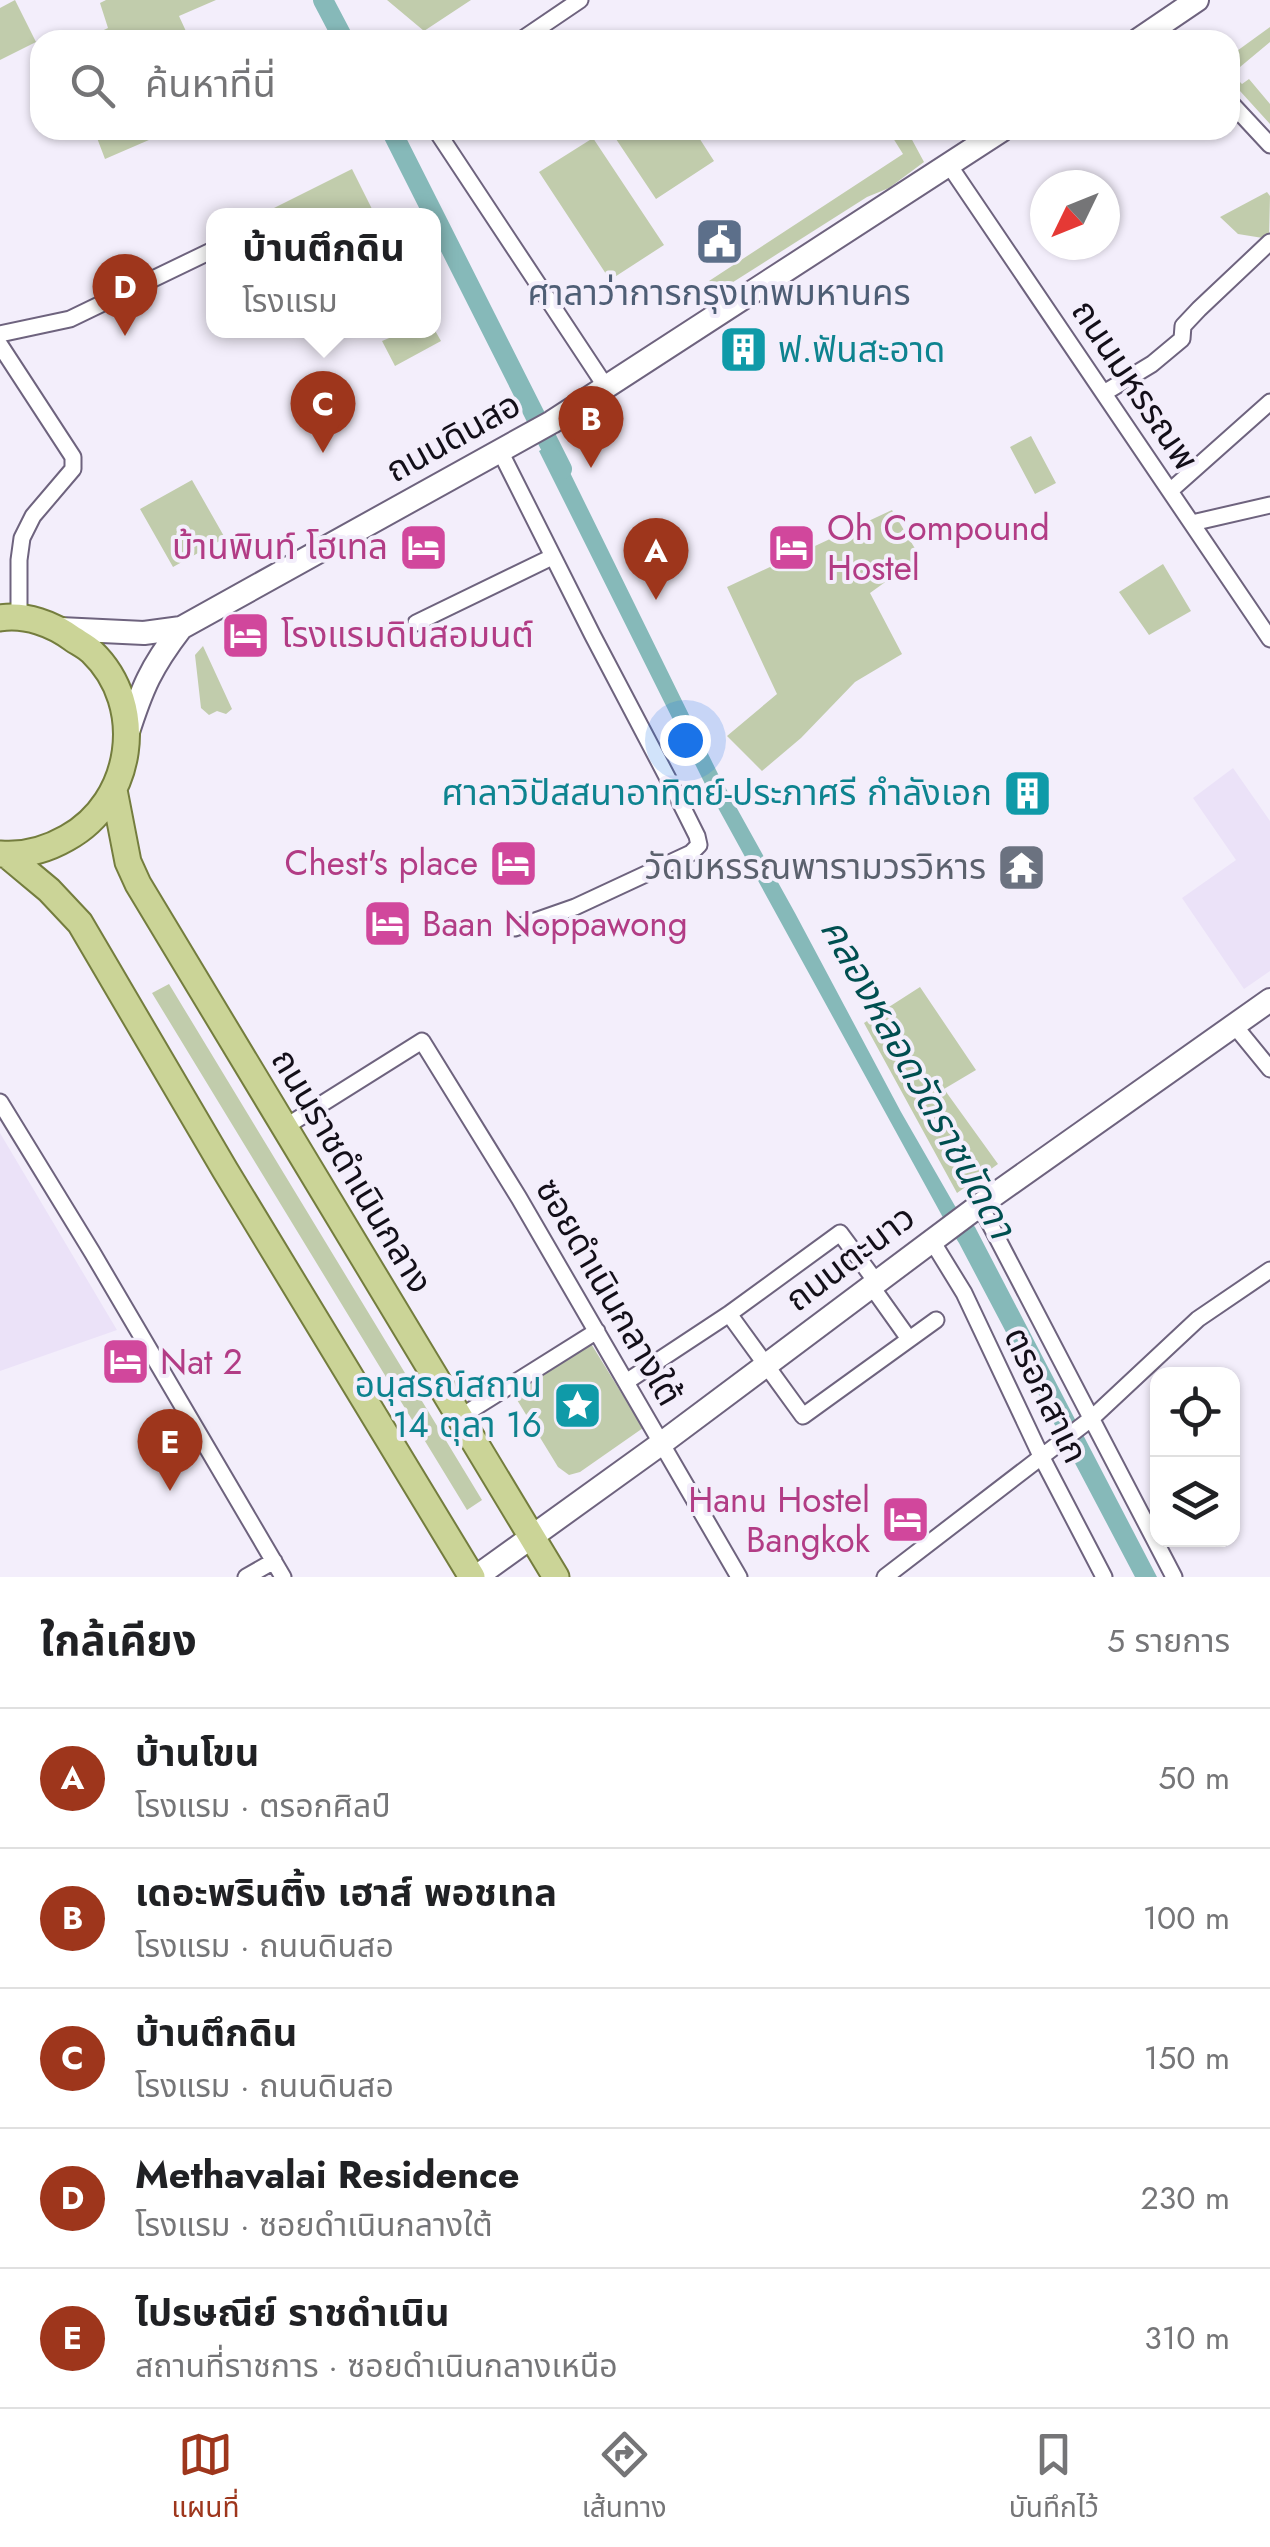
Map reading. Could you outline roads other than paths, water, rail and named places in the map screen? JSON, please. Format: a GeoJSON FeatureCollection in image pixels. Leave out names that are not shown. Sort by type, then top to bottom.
{"type":"FeatureCollection","features":[{"type":"Feature","properties":{"kind":"main road"},"geometry":{"type":"LineString","coordinates":[[1169,30],[1196,0]]}},
{"type":"Feature","properties":{"kind":"main road","name":"ถนนดินสอ"},"geometry":{"type":"LineString","coordinates":[[60,629],[144,632],[181,628],[542,427],[986,140]]}},
{"type":"Feature","properties":{"kind":"main road"},"geometry":{"type":"LineString","coordinates":[[4,855],[28,854],[51,847],[81,831],[114,790],[124,764],[128,735],[124,708],[114,682],[93,653],[60,629],[7,616]]}},
{"type":"Feature","properties":{"kind":"main road","name":"ถนนดินสอ"},"geometry":{"type":"LineString","coordinates":[[128,735],[139,696],[154,664],[181,628]]}},
{"type":"Feature","properties":{"kind":"main road","name":"ถนนราชดำเนินกลาง"},"geometry":{"type":"LineString","coordinates":[[114,790],[128,862],[138,884],[556,1577]]}},
{"type":"Feature","properties":{"kind":"main road"},"geometry":{"type":"LineString","coordinates":[[4,855],[49,890],[80,923],[474,1577]]}},
{"type":"Feature","properties":{"kind":"main road","name":"ถนนตะนาว"},"geometry":{"type":"LineString","coordinates":[[474,1577],[662,1443],[939,1235],[1270,1000]]}},
{"type":"Feature","properties":{"kind":"street"},"geometry":{"type":"LineString","coordinates":[[536,30],[580,0]]}},
{"type":"Feature","properties":{"kind":"street"},"geometry":{"type":"LineString","coordinates":[[1240,113],[1270,145]]}},
{"type":"Feature","properties":{"kind":"street"},"geometry":{"type":"LineString","coordinates":[[443,140],[606,387]]}},
{"type":"Feature","properties":{"kind":"street","name":"ถนนมหรรณพ"},"geometry":{"type":"LineString","coordinates":[[949,164],[1270,640]]}},
{"type":"Feature","properties":{"kind":"street"},"geometry":{"type":"LineString","coordinates":[[1104,393],[1152,364],[1182,339],[1183,326],[1270,242]]}},
{"type":"Feature","properties":{"kind":"street"},"geometry":{"type":"LineString","coordinates":[[0,334],[70,319],[206,253]]}},
{"type":"Feature","properties":{"kind":"street"},"geometry":{"type":"LineString","coordinates":[[0,344],[73,457],[73,469],[33,516],[22,538],[7,616]]}},
{"type":"Feature","properties":{"kind":"street"},"geometry":{"type":"LineString","coordinates":[[1170,491],[1270,402]]}},
{"type":"Feature","properties":{"kind":"street"},"geometry":{"type":"LineString","coordinates":[[500,451],[675,792],[698,845],[690,853],[575,907],[515,928]]}},
{"type":"Feature","properties":{"kind":"street"},"geometry":{"type":"LineString","coordinates":[[1192,523],[1270,505]]}},
{"type":"Feature","properties":{"kind":"street"},"geometry":{"type":"LineString","coordinates":[[416,623],[552,557]]}},
{"type":"Feature","properties":{"kind":"street"},"geometry":{"type":"LineString","coordinates":[[1234,1025],[1270,1069]]}},
{"type":"Feature","properties":{"kind":"street","name":"ซอยดำเนินกลางใต้"},"geometry":{"type":"LineString","coordinates":[[285,1127],[422,1040],[519,1198],[739,1577]]}},
{"type":"Feature","properties":{"kind":"street"},"geometry":{"type":"LineString","coordinates":[[0,1102],[284,1577]]}},
{"type":"Feature","properties":{"kind":"street"},"geometry":{"type":"LineString","coordinates":[[975,1209],[1174,1577]]}},
{"type":"Feature","properties":{"kind":"street"},"geometry":{"type":"LineString","coordinates":[[626,1382],[730,1314],[840,1233],[909,1340]]}},
{"type":"Feature","properties":{"kind":"street","name":"ตรอกสาเก"},"geometry":{"type":"LineString","coordinates":[[939,1235],[1041,1456],[1104,1577]]}},
{"type":"Feature","properties":{"kind":"street"},"geometry":{"type":"LineString","coordinates":[[885,1577],[1087,1422],[1198,1320],[1270,1270]]}},
{"type":"Feature","properties":{"kind":"street"},"geometry":{"type":"LineString","coordinates":[[730,1314],[803,1416],[936,1320]]}},
{"type":"Feature","properties":{"kind":"street"},"geometry":{"type":"LineString","coordinates":[[460,1418],[597,1331]]}},
{"type":"Feature","properties":{"kind":"street"},"geometry":{"type":"LineString","coordinates":[[246,1577],[274,1561]]}},
{"type":"Feature","properties":{"kind":"waterway","name":"คลองหลอดวัดราชนัดดา"},"geometry":{"type":"LineString","coordinates":[[323,0],[339,30]]}},
{"type":"Feature","properties":{"kind":"waterway","name":"คลองหลอดวัดราชนัดดา"},"geometry":{"type":"LineString","coordinates":[[396,140],[430,208]]}},
{"type":"Feature","properties":{"kind":"waterway","name":"คลองหลอดวัดราชนัดดา"},"geometry":{"type":"LineString","coordinates":[[441,229],[562,469]]}},
{"type":"Feature","properties":{"kind":"place","name":"ศาลาว่าการกรุงเทพมหานคร"},"geometry":{"type":"Point","coordinates":[719,241]}},
{"type":"Feature","properties":{"kind":"place","name":"Methavalai Residence"},"geometry":{"type":"Point","coordinates":[125,336]}},
{"type":"Feature","properties":{"kind":"place","name":"ฟ.ฟันสะอาด"},"geometry":{"type":"Point","coordinates":[743,350]}},
{"type":"Feature","properties":{"kind":"place","name":"บ้านตึกดิน"},"geometry":{"type":"Point","coordinates":[323,453]}},
{"type":"Feature","properties":{"kind":"place","name":"เดอะพรินติ้ง เฮาส์ พอชเทล"},"geometry":{"type":"Point","coordinates":[591,468]}},
{"type":"Feature","properties":{"kind":"place","name":"บ้านพินท์ โฮเทล"},"geometry":{"type":"Point","coordinates":[423,547]}},
{"type":"Feature","properties":{"kind":"place","name":"Oh Compound Hostel"},"geometry":{"type":"Point","coordinates":[792,548]}},
{"type":"Feature","properties":{"kind":"place","name":"บ้านโขน"},"geometry":{"type":"Point","coordinates":[656,600]}},
{"type":"Feature","properties":{"kind":"place","name":"โรงแรมดินสอมนต์"},"geometry":{"type":"Point","coordinates":[246,635]}},
{"type":"Feature","properties":{"kind":"place","name":"ศาลาวิปัสสนาอาทิตย์-ประภาศรี กำลังเอก"},"geometry":{"type":"Point","coordinates":[1027,793]}},
{"type":"Feature","properties":{"kind":"place","name":"Chest's place"},"geometry":{"type":"Point","coordinates":[513,863]}},
{"type":"Feature","properties":{"kind":"place","name":"วัดมหรรณพารามวรวิหาร"},"geometry":{"type":"Point","coordinates":[1021,867]}},
{"type":"Feature","properties":{"kind":"place","name":"Baan Noppawong"},"geometry":{"type":"Point","coordinates":[387,924]}},
{"type":"Feature","properties":{"kind":"place","name":"Nat 2"},"geometry":{"type":"Point","coordinates":[125,1362]}},
{"type":"Feature","properties":{"kind":"place","name":"อนุสรณ์สถาน 14 ตุลา 16"},"geometry":{"type":"Point","coordinates":[577,1405]}},
{"type":"Feature","properties":{"kind":"place","name":"ไปรษณีย์ ราชดำเนิน"},"geometry":{"type":"Point","coordinates":[170,1491]}},
{"type":"Feature","properties":{"kind":"place","name":"Hanu Hostel Bangkok"},"geometry":{"type":"Point","coordinates":[905,1520]}}]}
